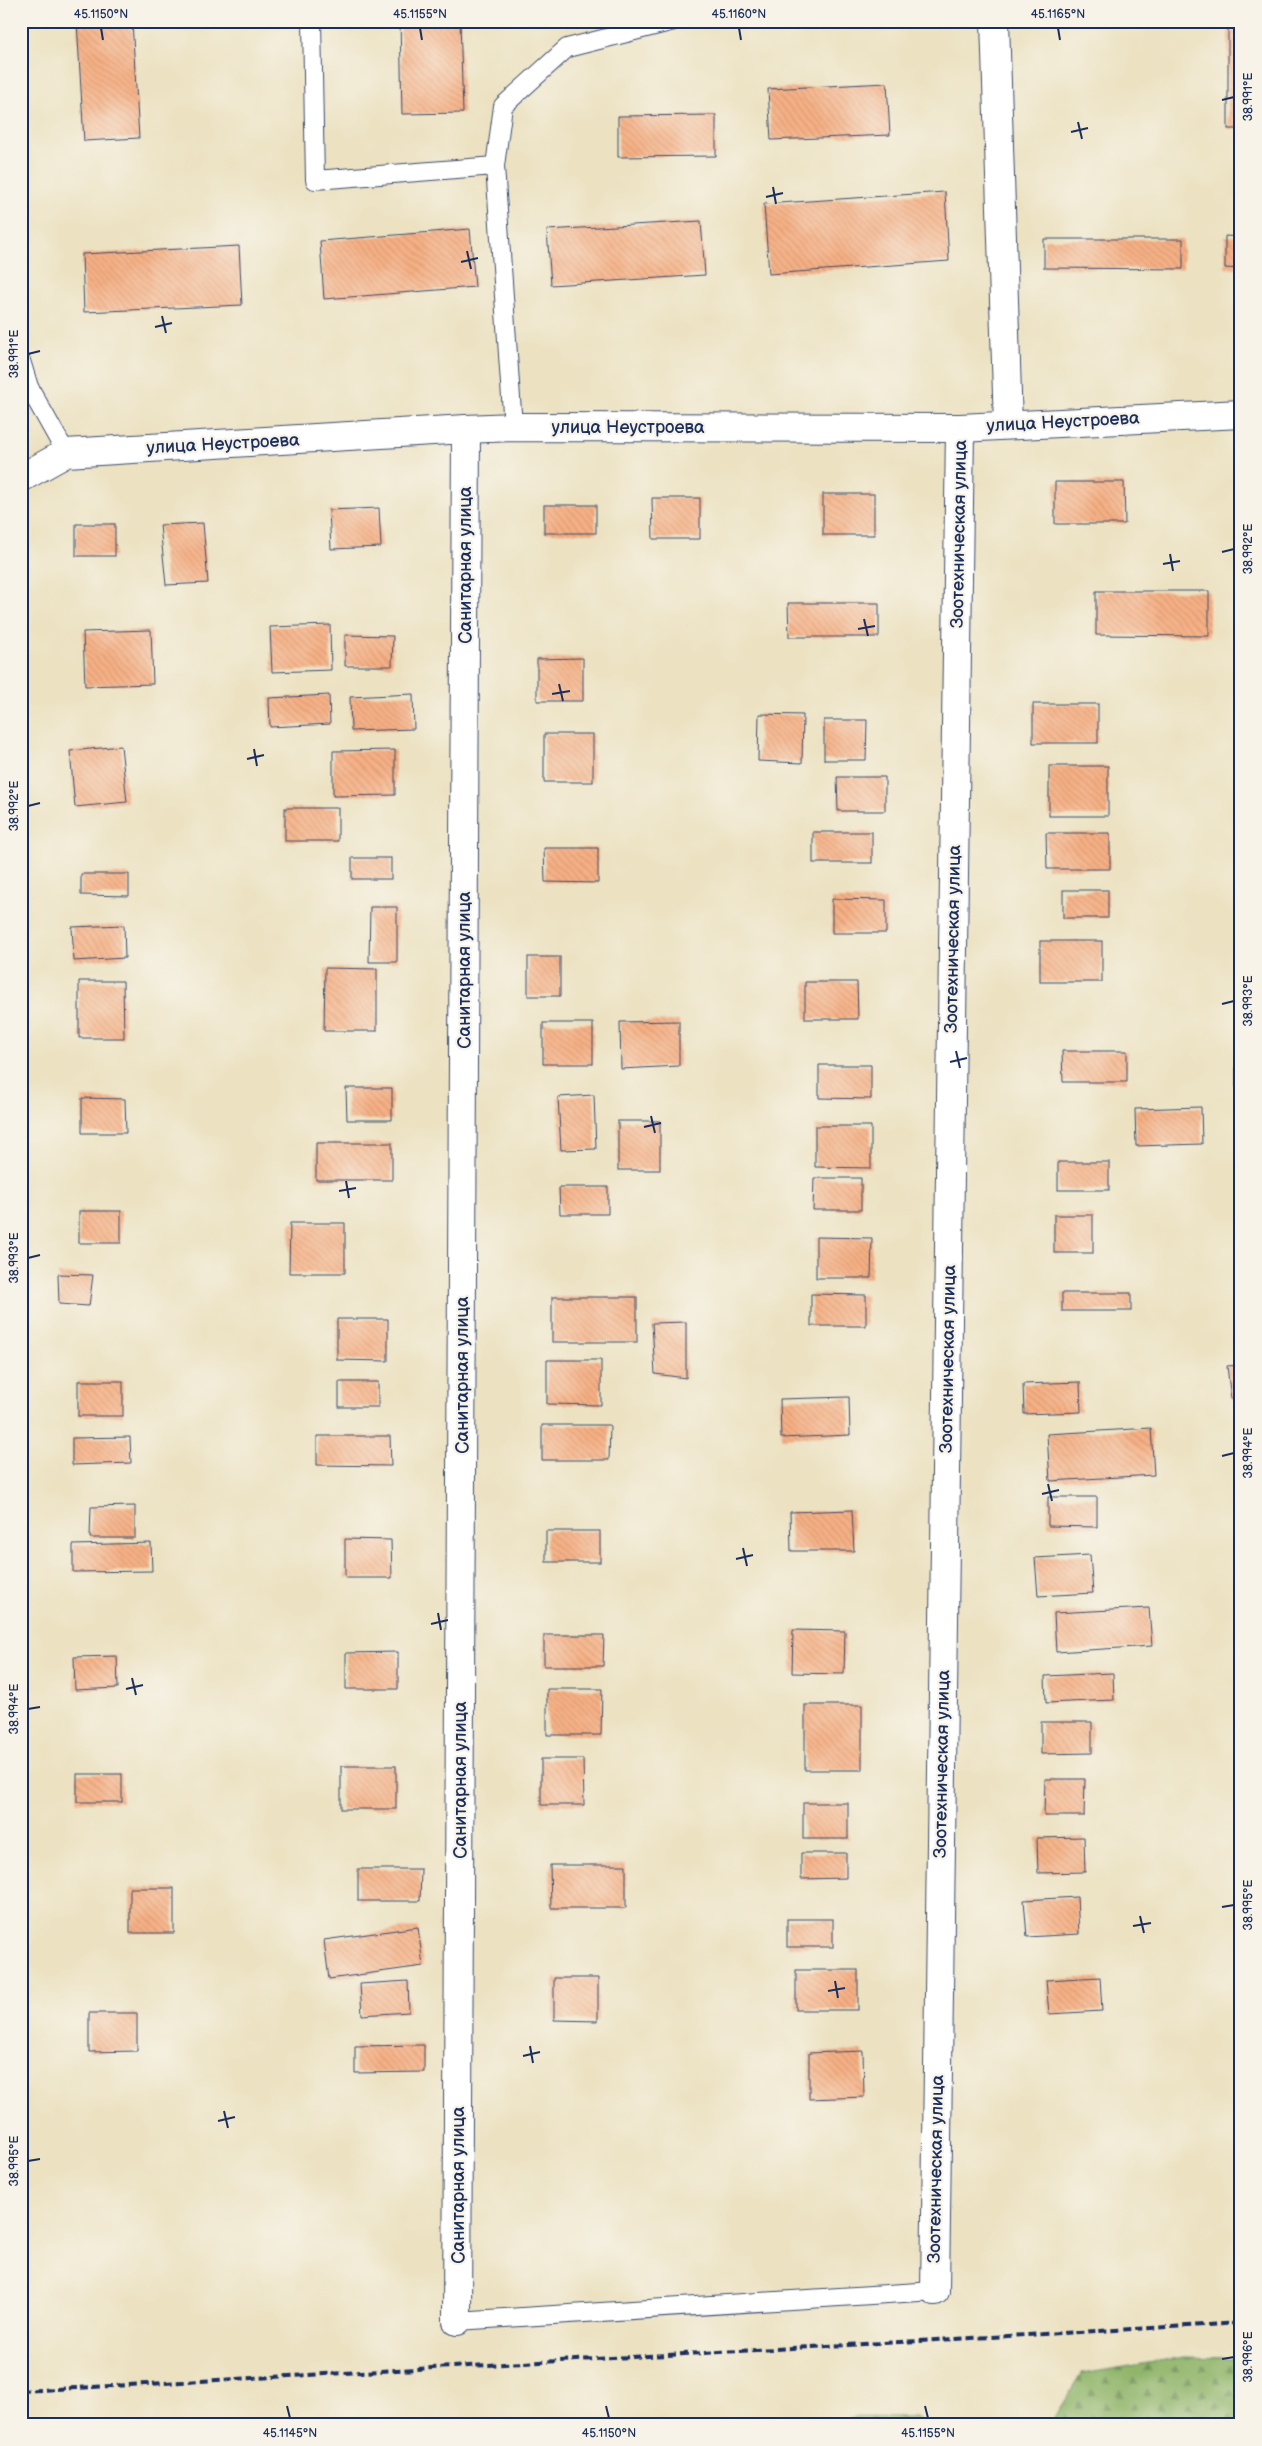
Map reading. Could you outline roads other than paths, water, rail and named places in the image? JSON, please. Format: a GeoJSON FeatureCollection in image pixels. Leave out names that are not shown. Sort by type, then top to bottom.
{"type":"FeatureCollection","features":[{"type":"Feature","properties":{"kind":"street"},"geometry":{"type":"LineString","coordinates":[[995,21],[1008,425]]}},
{"type":"Feature","properties":{"kind":"street","name":"улица Неустроева"},"geometry":{"type":"LineString","coordinates":[[21,478],[66,453],[466,429],[514,427],[960,428],[1241,414]]}},
{"type":"Feature","properties":{"kind":"street","name":"Зоотехническая улица"},"geometry":{"type":"LineString","coordinates":[[935,2291],[960,428]]}},
{"type":"Feature","properties":{"kind":"street","name":"Санитарная улица"},"geometry":{"type":"LineString","coordinates":[[457,2321],[466,429]]}},
{"type":"Feature","properties":{"kind":"lane"},"geometry":{"type":"LineString","coordinates":[[312,21],[315,180],[495,166]]}},
{"type":"Feature","properties":{"kind":"lane"},"geometry":{"type":"LineString","coordinates":[[514,427],[495,166],[503,106],[567,48],[674,21]]}},
{"type":"Feature","properties":{"kind":"lane"},"geometry":{"type":"LineString","coordinates":[[21,361],[29,387],[66,453]]}},
{"type":"Feature","properties":{"kind":"lane"},"geometry":{"type":"LineString","coordinates":[[457,2321],[935,2291]]}},
{"type":"Feature","properties":{"kind":"railway"},"geometry":{"type":"LineString","coordinates":[[21,2391],[1241,2323]]}}]}
